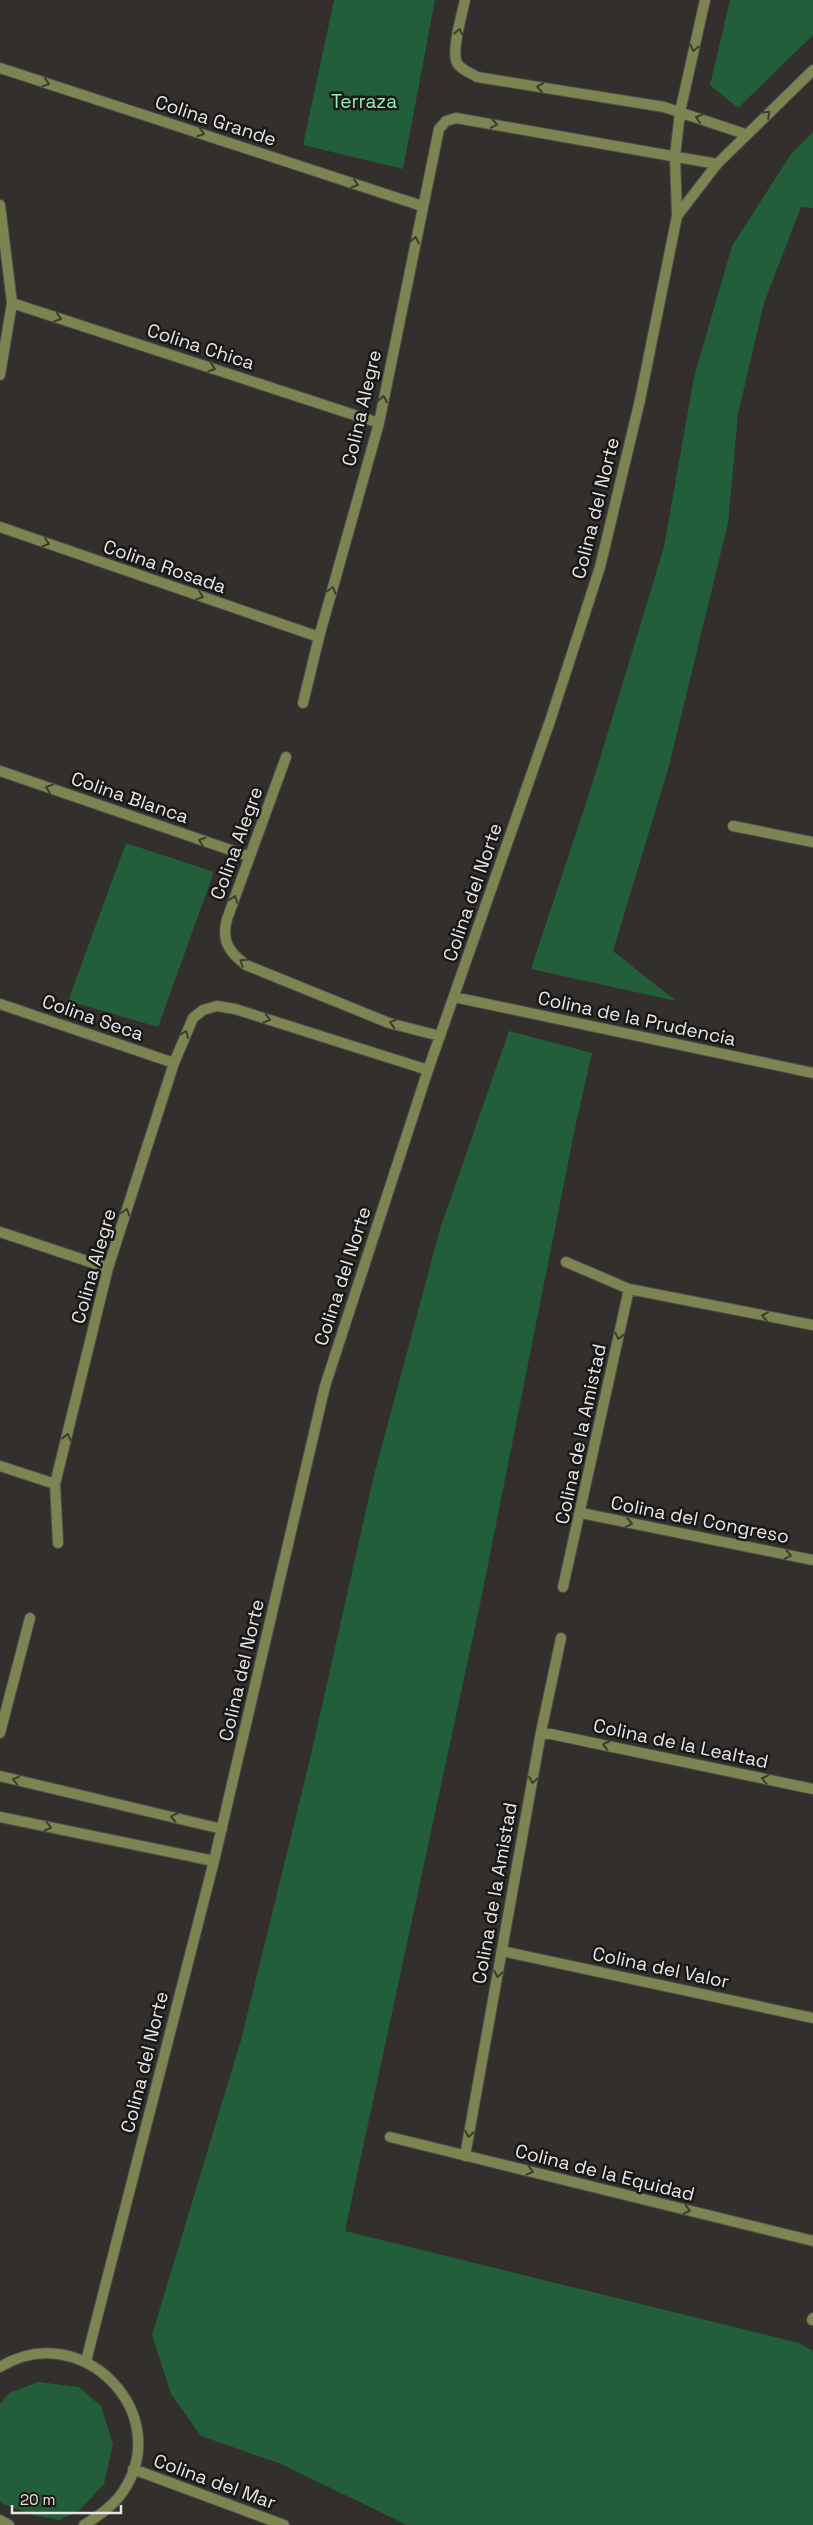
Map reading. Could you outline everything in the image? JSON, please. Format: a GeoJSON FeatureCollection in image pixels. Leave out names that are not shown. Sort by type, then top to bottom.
{"type":"FeatureCollection","features":[{"type":"Feature","properties":{"kind":"street"},"geometry":{"type":"LineString","coordinates":[[465,0],[455,54],[458,64],[477,76],[680,112],[745,134]]}},
{"type":"Feature","properties":{"kind":"street","name":"Colina del Norte"},"geometry":{"type":"LineString","coordinates":[[86,2361],[222,1829],[325,1386],[428,1070],[550,721],[600,568],[640,400],[677,216],[675,156],[680,112],[705,0]]}},
{"type":"Feature","properties":{"kind":"street","name":"Colina Grande"},"geometry":{"type":"LineString","coordinates":[[0,68],[422,206]]}},
{"type":"Feature","properties":{"kind":"street","name":"Colina del Norte"},"geometry":{"type":"LineString","coordinates":[[677,216],[717,164],[745,134],[813,70]]}},
{"type":"Feature","properties":{"kind":"street","name":"Colina Alegre"},"geometry":{"type":"LineString","coordinates":[[303,702],[319,637],[379,423],[435,140],[439,129],[446,121],[456,118],[675,156]]}},
{"type":"Feature","properties":{"kind":"street"},"geometry":{"type":"LineString","coordinates":[[675,156],[717,164]]}},
{"type":"Feature","properties":{"kind":"street"},"geometry":{"type":"LineString","coordinates":[[0,205],[12,303],[0,375]]}},
{"type":"Feature","properties":{"kind":"street","name":"Colina Chica"},"geometry":{"type":"LineString","coordinates":[[12,303],[379,423]]}},
{"type":"Feature","properties":{"kind":"street","name":"Colina Rosada"},"geometry":{"type":"LineString","coordinates":[[0,527],[319,637]]}},
{"type":"Feature","properties":{"kind":"street","name":"Colina Alegre"},"geometry":{"type":"LineString","coordinates":[[286,756],[248,856],[227,919],[224,930],[224,942],[233,955],[246,965],[389,1023],[440,1036]]}},
{"type":"Feature","properties":{"kind":"street","name":"Colina Blanca"},"geometry":{"type":"LineString","coordinates":[[0,771],[248,856]]}},
{"type":"Feature","properties":{"kind":"street"},"geometry":{"type":"LineString","coordinates":[[733,826],[813,842]]}},
{"type":"Feature","properties":{"kind":"street","name":"Colina de la Prudencia"},"geometry":{"type":"LineString","coordinates":[[454,996],[813,1073]]}},
{"type":"Feature","properties":{"kind":"street","name":"Colina Seca"},"geometry":{"type":"LineString","coordinates":[[0,1004],[174,1063]]}},
{"type":"Feature","properties":{"kind":"street","name":"Colina Alegre"},"geometry":{"type":"LineString","coordinates":[[58,1542],[55,1484],[108,1268],[174,1063],[187,1029],[194,1018],[203,1010],[217,1006],[235,1009],[428,1070]]}},
{"type":"Feature","properties":{"kind":"street"},"geometry":{"type":"LineString","coordinates":[[0,1232],[108,1268]]}},
{"type":"Feature","properties":{"kind":"street"},"geometry":{"type":"LineString","coordinates":[[566,1262],[629,1289],[813,1325]]}},
{"type":"Feature","properties":{"kind":"street","name":"Colina de la Amistad"},"geometry":{"type":"LineString","coordinates":[[563,1587],[581,1513],[629,1289]]}},
{"type":"Feature","properties":{"kind":"street"},"geometry":{"type":"LineString","coordinates":[[0,1466],[55,1484]]}},
{"type":"Feature","properties":{"kind":"street","name":"Colina del Congreso"},"geometry":{"type":"LineString","coordinates":[[581,1513],[813,1560]]}},
{"type":"Feature","properties":{"kind":"street"},"geometry":{"type":"LineString","coordinates":[[0,1733],[3,1701],[30,1618]]}},
{"type":"Feature","properties":{"kind":"street","name":"Colina de la Amistad"},"geometry":{"type":"LineString","coordinates":[[465,2156],[541,1732],[561,1638]]}},
{"type":"Feature","properties":{"kind":"street","name":"Colina de la Lealtad"},"geometry":{"type":"LineString","coordinates":[[541,1732],[813,1789]]}},
{"type":"Feature","properties":{"kind":"street"},"geometry":{"type":"LineString","coordinates":[[0,1776],[222,1829]]}},
{"type":"Feature","properties":{"kind":"street"},"geometry":{"type":"LineString","coordinates":[[0,1817],[214,1861]]}},
{"type":"Feature","properties":{"kind":"street","name":"Colina del Valor"},"geometry":{"type":"LineString","coordinates":[[502,1951],[813,2018]]}},
{"type":"Feature","properties":{"kind":"street","name":"Colina de la Equidad"},"geometry":{"type":"LineString","coordinates":[[390,2137],[813,2241]]}},
{"type":"Feature","properties":{"kind":"street"},"geometry":{"type":"LineString","coordinates":[[0,2367],[12,2360],[37,2353],[62,2354],[86,2361],[108,2376],[124,2395],[135,2419],[137,2444],[133,2470],[122,2493],[104,2512],[84,2525]]}},
{"type":"Feature","properties":{"kind":"street","name":"Colina del Mar"},"geometry":{"type":"LineString","coordinates":[[133,2470],[284,2525]]}},
{"type":"Feature","properties":{"kind":"street"},"geometry":{"type":"LineString","coordinates":[[0,2520],[8,2525]]}},
{"type":"Feature","properties":{"kind":"green space","name":"Terraza"},"geometry":{"type":"Polygon","coordinates":[[[334,0],[435,0],[403,169],[303,145],[334,0]]]}},
{"type":"Feature","properties":{"kind":"green space"},"geometry":{"type":"Polygon","coordinates":[[[730,0],[813,0],[813,35],[738,108],[710,85],[730,0]]]}},
{"type":"Feature","properties":{"kind":"green space"},"geometry":{"type":"Polygon","coordinates":[[[813,132],[813,208],[801,207],[764,303],[738,414],[728,523],[669,766],[613,951],[676,1001],[531,969],[590,791],[664,547],[694,377],[732,246],[791,154],[813,132]]]}},
{"type":"Feature","properties":{"kind":"green space"},"geometry":{"type":"Polygon","coordinates":[[[126,843],[214,872],[158,1027],[68,1001],[126,843]]]}},
{"type":"Feature","properties":{"kind":"green space"},"geometry":{"type":"Polygon","coordinates":[[[509,1031],[592,1053],[575,1128],[482,1595],[345,2231],[799,2343],[813,2351],[813,2525],[407,2525],[281,2464],[201,2436],[171,2394],[152,2335],[241,2040],[310,1759],[373,1479],[440,1229],[509,1031]]]}},
{"type":"Feature","properties":{"kind":"green space"},"geometry":{"type":"Polygon","coordinates":[[[38,2382],[79,2387],[101,2406],[113,2444],[104,2484],[79,2511],[59,2520],[33,2515],[3,2504],[0,2501],[0,2404],[9,2393],[38,2382]]]}}]}
